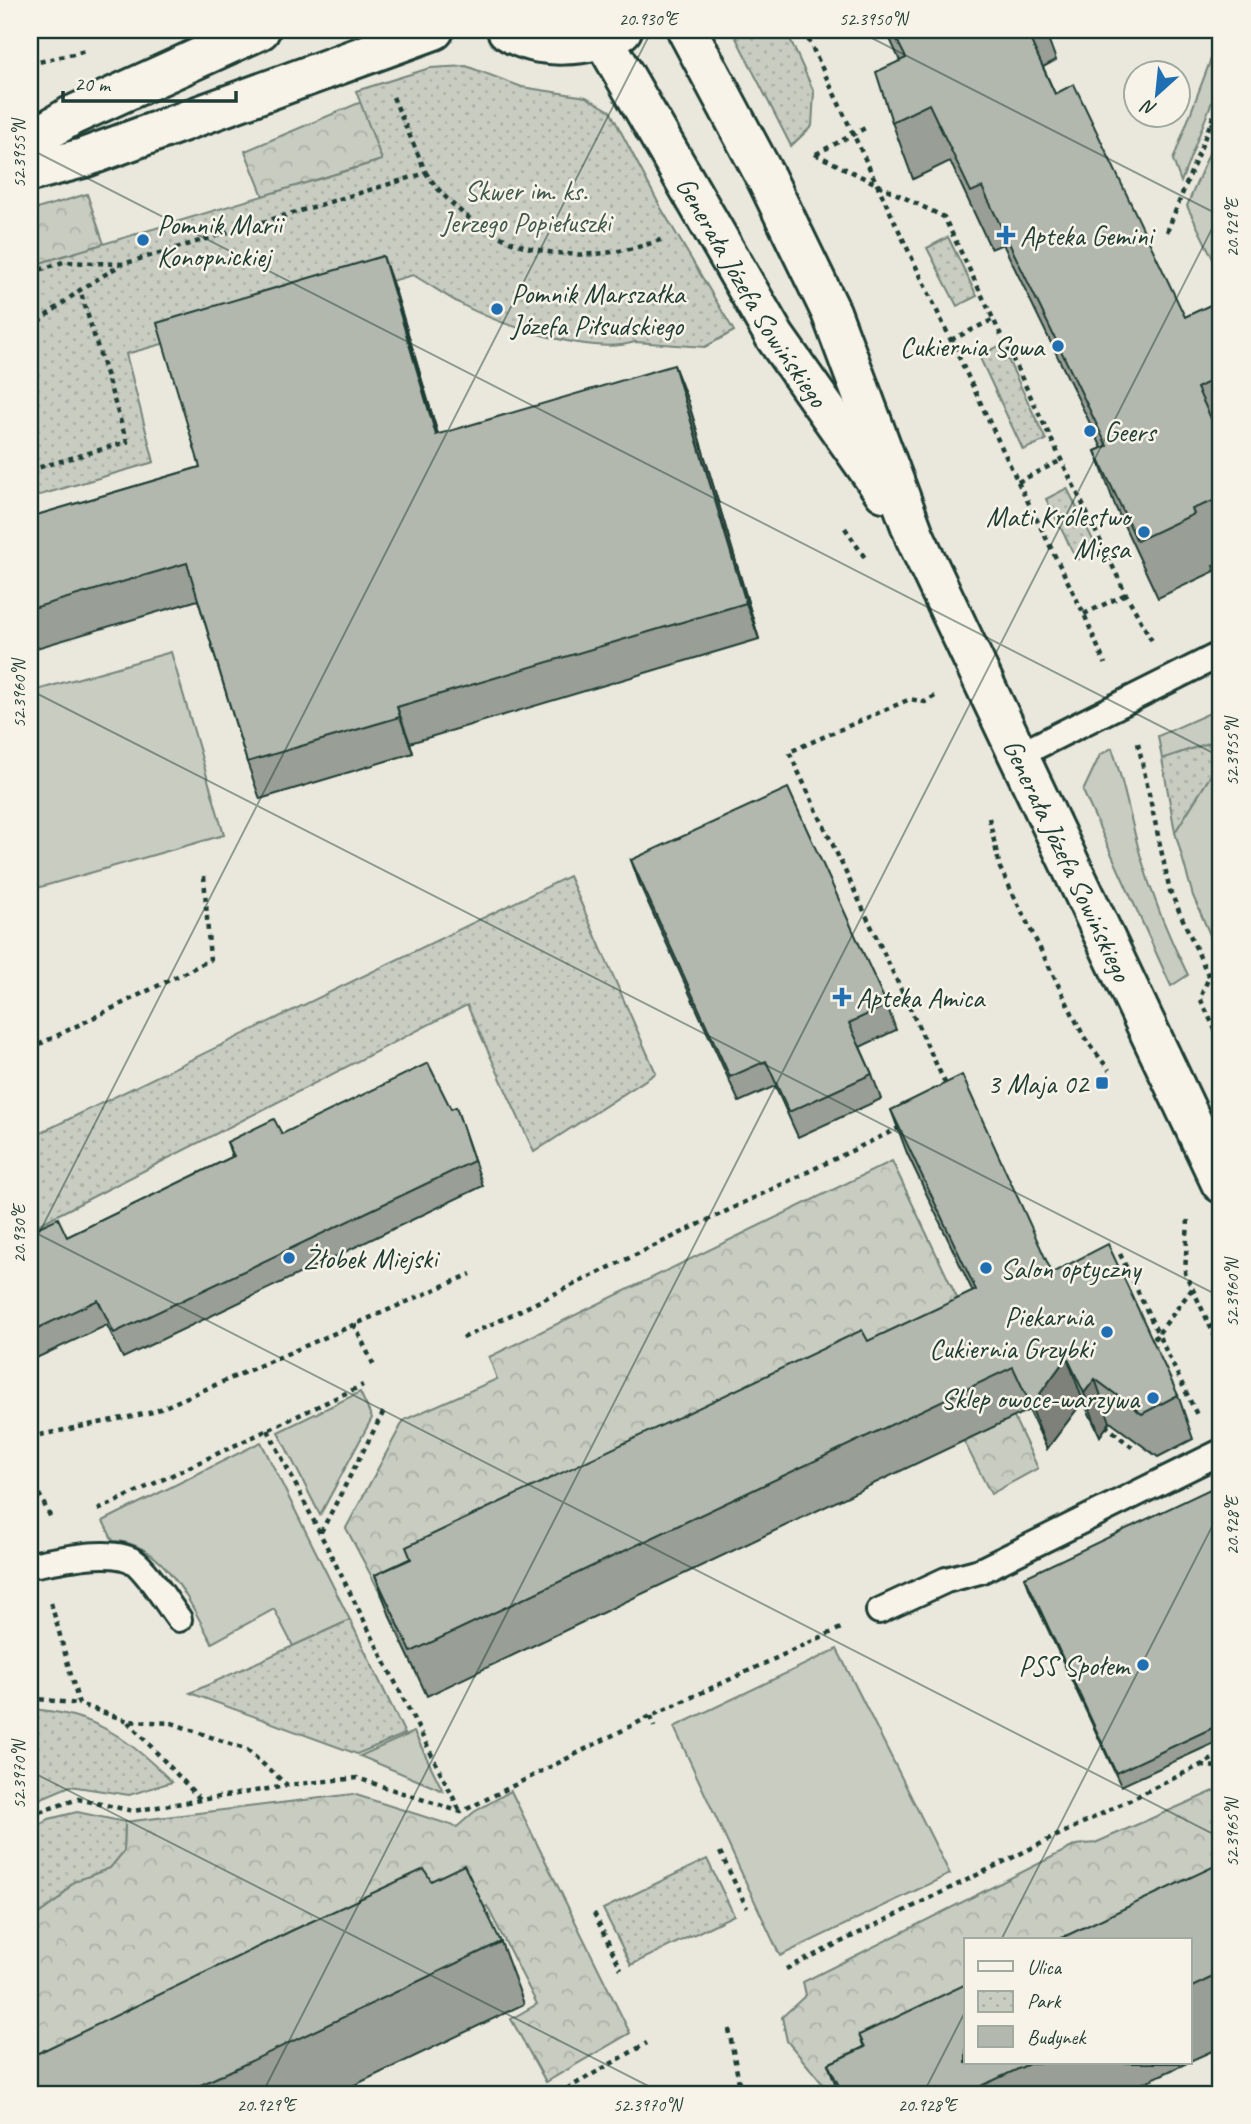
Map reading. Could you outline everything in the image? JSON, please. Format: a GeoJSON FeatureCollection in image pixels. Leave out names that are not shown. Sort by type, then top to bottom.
{"type":"FeatureCollection","features":[{"type":"Feature","properties":{"kind":"street"},"geometry":{"type":"LineString","coordinates":[[30,141],[71,116],[260,30]]}},
{"type":"Feature","properties":{"kind":"street"},"geometry":{"type":"LineString","coordinates":[[30,172],[83,158],[434,30]]}},
{"type":"Feature","properties":{"kind":"street"},"geometry":{"type":"LineString","coordinates":[[508,30],[550,45],[613,35]]}},
{"type":"Feature","properties":{"kind":"street","name":"Generała Józefa Sowińskiego"},"geometry":{"type":"LineString","coordinates":[[687,30],[767,180],[831,312],[915,537],[1221,1183]]}},
{"type":"Feature","properties":{"kind":"street","name":"Generała Józefa Sowińskiego"},"geometry":{"type":"LineString","coordinates":[[613,35],[775,337],[915,537]]}},
{"type":"Feature","properties":{"kind":"lane"},"geometry":{"type":"LineString","coordinates":[[1019,755],[1221,654]]}},
{"type":"Feature","properties":{"kind":"lane"},"geometry":{"type":"LineString","coordinates":[[879,1611],[946,1580],[980,1571],[1218,1454]]}},
{"type":"Feature","properties":{"kind":"lane"},"geometry":{"type":"LineString","coordinates":[[30,1565],[105,1555],[122,1556],[136,1563],[179,1619]]}},
{"type":"Feature","properties":{"kind":"path"},"geometry":{"type":"LineString","coordinates":[[804,30],[1018,482],[1084,614],[1108,672]]}},
{"type":"Feature","properties":{"kind":"path"},"geometry":{"type":"LineString","coordinates":[[1184,30],[1221,38]]}},
{"type":"Feature","properties":{"kind":"path"},"geometry":{"type":"LineString","coordinates":[[1167,232],[1221,97]]}},
{"type":"Feature","properties":{"kind":"path"},"geometry":{"type":"LineString","coordinates":[[1211,121],[1221,143]]}},
{"type":"Feature","properties":{"kind":"path"},"geometry":{"type":"LineString","coordinates":[[815,154],[944,218],[1126,594],[1156,647]]}},
{"type":"Feature","properties":{"kind":"path"},"geometry":{"type":"LineString","coordinates":[[30,328],[80,290],[123,264],[426,173],[442,195],[468,219],[533,249],[597,256],[634,250],[665,238],[671,248]]}},
{"type":"Feature","properties":{"kind":"path"},"geometry":{"type":"LineString","coordinates":[[30,273],[63,262],[123,264]]}},
{"type":"Feature","properties":{"kind":"path"},"geometry":{"type":"LineString","coordinates":[[30,470],[127,442],[80,290]]}},
{"type":"Feature","properties":{"kind":"path"},"geometry":{"type":"LineString","coordinates":[[951,340],[994,319]]}},
{"type":"Feature","properties":{"kind":"path"},"geometry":{"type":"LineString","coordinates":[[1018,482],[1062,460]]}},
{"type":"Feature","properties":{"kind":"path"},"geometry":{"type":"LineString","coordinates":[[839,518],[868,563]]}},
{"type":"Feature","properties":{"kind":"path"},"geometry":{"type":"LineString","coordinates":[[1084,614],[1126,594]]}},
{"type":"Feature","properties":{"kind":"path"},"geometry":{"type":"LineString","coordinates":[[939,694],[925,702],[909,699],[789,752],[948,1089]]}},
{"type":"Feature","properties":{"kind":"path"},"geometry":{"type":"LineString","coordinates":[[1137,740],[1170,891],[1209,977],[1199,998],[1221,1042]]}},
{"type":"Feature","properties":{"kind":"path"},"geometry":{"type":"LineString","coordinates":[[988,815],[1000,868],[1084,1037],[1113,1075]]}},
{"type":"Feature","properties":{"kind":"path"},"geometry":{"type":"LineString","coordinates":[[30,1049],[211,960],[204,876]]}},
{"type":"Feature","properties":{"kind":"path"},"geometry":{"type":"LineString","coordinates":[[463,1338],[904,1126]]}},
{"type":"Feature","properties":{"kind":"path"},"geometry":{"type":"LineString","coordinates":[[1184,1212],[1189,1222],[1185,1273],[1221,1349]]}},
{"type":"Feature","properties":{"kind":"path"},"geometry":{"type":"LineString","coordinates":[[1120,1254],[1218,1454]]}},
{"type":"Feature","properties":{"kind":"path"},"geometry":{"type":"LineString","coordinates":[[30,1437],[153,1412],[471,1273]]}},
{"type":"Feature","properties":{"kind":"path"},"geometry":{"type":"LineString","coordinates":[[1140,1355],[1192,1289]]}},
{"type":"Feature","properties":{"kind":"path"},"geometry":{"type":"LineString","coordinates":[[354,1324],[375,1368]]}},
{"type":"Feature","properties":{"kind":"path"},"geometry":{"type":"LineString","coordinates":[[93,1512],[362,1385]]}},
{"type":"Feature","properties":{"kind":"path"},"geometry":{"type":"LineString","coordinates":[[321,1533],[385,1409]]}},
{"type":"Feature","properties":{"kind":"path"},"geometry":{"type":"LineString","coordinates":[[1102,1418],[1106,1428]]}},
{"type":"Feature","properties":{"kind":"path"},"geometry":{"type":"LineString","coordinates":[[268,1430],[461,1812]]}},
{"type":"Feature","properties":{"kind":"path"},"geometry":{"type":"LineString","coordinates":[[30,1475],[55,1528]]}},
{"type":"Feature","properties":{"kind":"path"},"geometry":{"type":"LineString","coordinates":[[48,1592],[79,1704]]}},
{"type":"Feature","properties":{"kind":"path"},"geometry":{"type":"LineString","coordinates":[[30,1815],[78,1799],[133,1811],[287,1785],[357,1778],[461,1812],[650,1716],[879,1611]]}},
{"type":"Feature","properties":{"kind":"path"},"geometry":{"type":"LineString","coordinates":[[30,1698],[79,1704],[128,1721],[172,1723],[247,1750],[287,1785]]}},
{"type":"Feature","properties":{"kind":"path"},"geometry":{"type":"LineString","coordinates":[[650,1716],[654,1727]]}},
{"type":"Feature","properties":{"kind":"path"},"geometry":{"type":"LineString","coordinates":[[128,1721],[201,1800]]}},
{"type":"Feature","properties":{"kind":"path"},"geometry":{"type":"LineString","coordinates":[[786,1969],[1221,1755]]}},
{"type":"Feature","properties":{"kind":"path"},"geometry":{"type":"LineString","coordinates":[[1201,1766],[1221,1767]]}},
{"type":"Feature","properties":{"kind":"path"},"geometry":{"type":"LineString","coordinates":[[525,1779],[528,1787]]}},
{"type":"Feature","properties":{"kind":"path"},"geometry":{"type":"LineString","coordinates":[[720,1852],[747,1908]]}},
{"type":"Feature","properties":{"kind":"path"},"geometry":{"type":"LineString","coordinates":[[594,1913],[621,1969]]}},
{"type":"Feature","properties":{"kind":"path"},"geometry":{"type":"LineString","coordinates":[[729,2029],[741,2094]]}},
{"type":"Feature","properties":{"kind":"path"},"geometry":{"type":"LineString","coordinates":[[558,2094],[647,2043]]}},
{"type":"Feature","properties":{"kind":"green space"},"geometry":{"type":"Polygon","coordinates":[[[732,30],[786,30],[814,92],[812,126],[791,146],[732,30]]]}},
{"type":"Feature","properties":{"kind":"green space"},"geometry":{"type":"Polygon","coordinates":[[[1217,43],[1221,44],[1221,78],[1181,182],[1173,160],[1184,130],[1192,130],[1192,109],[1217,43]]]}},
{"type":"Feature","properties":{"kind":"green space","name":"Skwer im. ks. Jerzego Popiełuszki"},"geometry":{"type":"Polygon","coordinates":[[[466,66],[522,87],[586,97],[610,111],[661,208],[734,331],[705,347],[635,342],[595,345],[571,342],[520,329],[476,312],[413,275],[126,354],[154,462],[30,498],[30,266],[382,160],[356,91],[430,68],[466,66]]]}},
{"type":"Feature","properties":{"kind":"green space"},"geometry":{"type":"Polygon","coordinates":[[[361,102],[382,160],[263,196],[245,151],[361,102]]]}},
{"type":"Feature","properties":{"kind":"green space"},"geometry":{"type":"Polygon","coordinates":[[[1210,151],[1218,153],[1221,159],[1221,275],[1187,206],[1210,151]]]}},
{"type":"Feature","properties":{"kind":"green space"},"geometry":{"type":"Polygon","coordinates":[[[87,194],[104,244],[30,266],[30,211],[87,194]]]}},
{"type":"Feature","properties":{"kind":"green space"},"geometry":{"type":"Polygon","coordinates":[[[948,237],[977,296],[957,306],[927,248],[948,237]]]}},
{"type":"Feature","properties":{"kind":"green space"},"geometry":{"type":"Polygon","coordinates":[[[1001,345],[1046,440],[1023,450],[979,356],[1001,345]]]}},
{"type":"Feature","properties":{"kind":"green space"},"geometry":{"type":"Polygon","coordinates":[[[1067,488],[1098,550],[1077,560],[1046,499],[1067,488]]]}},
{"type":"Feature","properties":{"kind":"green space"},"geometry":{"type":"Polygon","coordinates":[[[171,652],[224,835],[30,890],[30,692],[171,652]]]}},
{"type":"Feature","properties":{"kind":"green space"},"geometry":{"type":"Polygon","coordinates":[[[1221,708],[1221,739],[1162,759],[1158,736],[1221,708]]]}},
{"type":"Feature","properties":{"kind":"green space"},"geometry":{"type":"Polygon","coordinates":[[[1221,739],[1221,759],[1175,832],[1162,759],[1221,739]]]}},
{"type":"Feature","properties":{"kind":"green space"},"geometry":{"type":"Polygon","coordinates":[[[1112,748],[1150,885],[1167,931],[1188,975],[1171,986],[1083,791],[1100,755],[1112,748]]]}},
{"type":"Feature","properties":{"kind":"green space"},"geometry":{"type":"Polygon","coordinates":[[[1221,759],[1221,960],[1193,896],[1175,832],[1221,759]]]}},
{"type":"Feature","properties":{"kind":"green space"},"geometry":{"type":"Polygon","coordinates":[[[569,876],[656,1073],[534,1152],[467,1005],[30,1229],[30,1138],[569,876]]]}},
{"type":"Feature","properties":{"kind":"green space"},"geometry":{"type":"Polygon","coordinates":[[[892,1161],[1038,1468],[991,1494],[916,1348],[385,1602],[346,1528],[404,1420],[497,1379],[489,1357],[892,1161]]]}},
{"type":"Feature","properties":{"kind":"green space"},"geometry":{"type":"Polygon","coordinates":[[[360,1392],[372,1418],[320,1515],[278,1432],[360,1392]]]}},
{"type":"Feature","properties":{"kind":"green space"},"geometry":{"type":"Polygon","coordinates":[[[261,1442],[350,1620],[293,1646],[274,1609],[212,1643],[185,1594],[161,1563],[131,1544],[113,1541],[103,1521],[261,1442]]]}},
{"type":"Feature","properties":{"kind":"green space"},"geometry":{"type":"Polygon","coordinates":[[[350,1620],[405,1734],[357,1754],[190,1693],[350,1620]]]}},
{"type":"Feature","properties":{"kind":"green space"},"geometry":{"type":"Polygon","coordinates":[[[837,1649],[950,1874],[780,1956],[674,1727],[837,1649]]]}},
{"type":"Feature","properties":{"kind":"green space"},"geometry":{"type":"Polygon","coordinates":[[[30,1709],[73,1716],[108,1730],[140,1753],[172,1782],[129,1795],[70,1786],[30,1803],[30,1709]]]}},
{"type":"Feature","properties":{"kind":"green space"},"geometry":{"type":"Polygon","coordinates":[[[414,1732],[443,1791],[360,1756],[414,1732]]]}},
{"type":"Feature","properties":{"kind":"green space"},"geometry":{"type":"Polygon","coordinates":[[[511,1791],[630,2033],[546,2082],[511,2019],[537,2004],[487,1906],[76,2094],[30,2094],[30,1920],[59,1899],[73,1882],[110,1868],[124,1851],[125,1822],[353,1794],[457,1827],[474,1812],[511,1791]]]}},
{"type":"Feature","properties":{"kind":"green space"},"geometry":{"type":"Polygon","coordinates":[[[1214,1791],[1221,1791],[1221,1938],[964,1938],[964,2057],[882,2094],[831,2094],[787,2041],[782,2017],[806,1995],[803,1982],[1076,1845],[1095,1843],[1214,1791]]]}},
{"type":"Feature","properties":{"kind":"green space"},"geometry":{"type":"Polygon","coordinates":[[[77,1812],[125,1822],[124,1851],[110,1868],[73,1882],[59,1899],[30,1920],[30,1831],[49,1819],[77,1812]]]}},
{"type":"Feature","properties":{"kind":"green space"},"geometry":{"type":"Polygon","coordinates":[[[707,1859],[734,1915],[631,1965],[603,1909],[707,1859]]]}},
{"type":"Feature","properties":{"kind":"building"},"geometry":{"type":"Polygon","coordinates":[[[892,30],[1026,30],[1055,94],[1074,84],[1185,317],[1221,300],[1221,376],[1197,388],[1221,440],[1221,498],[1192,509],[1194,514],[1137,541],[1095,451],[1107,446],[982,187],[971,192],[929,104],[892,122],[876,72],[906,58],[892,30]]]}},
{"type":"Feature","properties":{"kind":"building"},"geometry":{"type":"Polygon","coordinates":[[[383,256],[436,435],[674,365],[746,603],[397,707],[400,717],[247,762],[187,563],[30,609],[30,517],[200,467],[157,323],[383,256]]]}},
{"type":"Feature","properties":{"kind":"building"},"geometry":{"type":"Polygon","coordinates":[[[788,788],[887,1005],[849,1023],[872,1074],[789,1112],[766,1061],[730,1077],[631,860],[788,788]]]}},
{"type":"Feature","properties":{"kind":"building"},"geometry":{"type":"Polygon","coordinates":[[[428,1063],[451,1109],[456,1107],[474,1161],[114,1333],[98,1300],[30,1332],[30,1231],[58,1218],[67,1237],[234,1156],[227,1142],[274,1119],[282,1134],[428,1063]]]}},
{"type":"Feature","properties":{"kind":"building"},"geometry":{"type":"Polygon","coordinates":[[[962,1075],[1052,1273],[1108,1244],[1178,1395],[1142,1414],[1095,1379],[1084,1393],[1067,1357],[1031,1406],[1013,1367],[411,1652],[375,1575],[411,1559],[406,1547],[862,1330],[868,1341],[976,1290],[891,1110],[962,1075]]]}},
{"type":"Feature","properties":{"kind":"building","name":"PSS Społem"},"geometry":{"type":"Polygon","coordinates":[[[1210,1489],[1221,1513],[1221,1724],[1116,1773],[1025,1577],[1210,1489]]]}},
{"type":"Feature","properties":{"kind":"building"},"geometry":{"type":"Polygon","coordinates":[[[1221,1863],[1221,1973],[1192,1987],[1192,1938],[1061,1938],[1221,1863]]]}},
{"type":"Feature","properties":{"kind":"building"},"geometry":{"type":"Polygon","coordinates":[[[464,1865],[501,1942],[182,2094],[30,2094],[30,2057],[424,1869],[431,1881],[464,1865]]]}},
{"type":"Feature","properties":{"kind":"building"},"geometry":{"type":"Polygon","coordinates":[[[964,1985],[964,2064],[1029,2064],[964,2094],[843,2094],[828,2064],[865,2047],[859,2035],[964,1985]]]}},
{"type":"Feature","properties":{"kind":"place","name":"Apteka Gemini"},"geometry":{"type":"Point","coordinates":[1006,235]}},
{"type":"Feature","properties":{"kind":"place","name":"Pomnik Marii Konopnickiej"},"geometry":{"type":"Point","coordinates":[143,240]}},
{"type":"Feature","properties":{"kind":"place","name":"Pomnik Marszałka Józefa Piłsudskiego"},"geometry":{"type":"Point","coordinates":[497,309]}},
{"type":"Feature","properties":{"kind":"place","name":"Cukiernia Sowa"},"geometry":{"type":"Point","coordinates":[1058,346]}},
{"type":"Feature","properties":{"kind":"place","name":"Geers"},"geometry":{"type":"Point","coordinates":[1090,431]}},
{"type":"Feature","properties":{"kind":"place","name":"Mati Królestwo Mięsa"},"geometry":{"type":"Point","coordinates":[1144,532]}},
{"type":"Feature","properties":{"kind":"place","name":"Apteka Amica"},"geometry":{"type":"Point","coordinates":[842,997]}},
{"type":"Feature","properties":{"kind":"place","name":"3 Maja 02"},"geometry":{"type":"Point","coordinates":[1102,1083]}},
{"type":"Feature","properties":{"kind":"place","name":"Żłobek Miejski"},"geometry":{"type":"Point","coordinates":[289,1258]}},
{"type":"Feature","properties":{"kind":"place","name":"Salon optyczny"},"geometry":{"type":"Point","coordinates":[986,1268]}},
{"type":"Feature","properties":{"kind":"place","name":"Piekarnia Cukiernia Grzybki"},"geometry":{"type":"Point","coordinates":[1107,1332]}},
{"type":"Feature","properties":{"kind":"place","name":"Sklep owoce-warzywa"},"geometry":{"type":"Point","coordinates":[1153,1398]}},
{"type":"Feature","properties":{"kind":"place","name":"PSS Społem"},"geometry":{"type":"Point","coordinates":[1143,1665]}}]}
